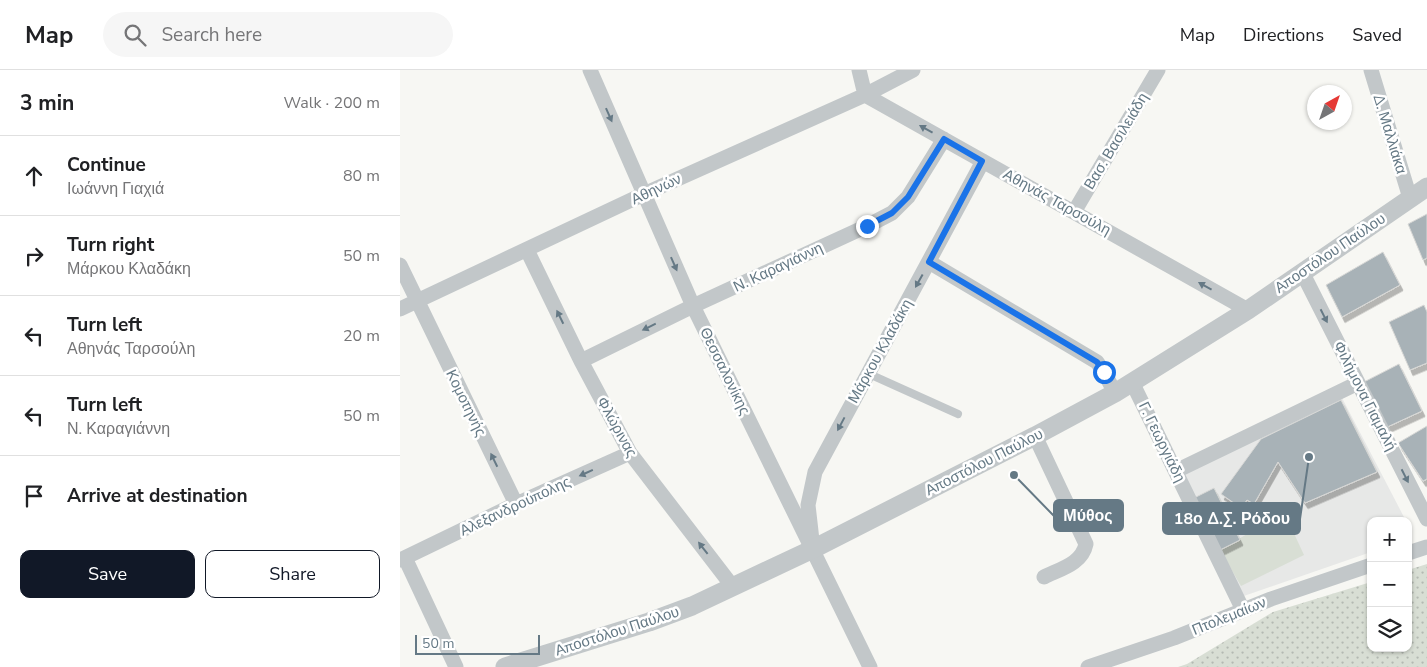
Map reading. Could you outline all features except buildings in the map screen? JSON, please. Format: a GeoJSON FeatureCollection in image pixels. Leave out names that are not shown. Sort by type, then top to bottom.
{"type":"FeatureCollection","features":[{"type":"Feature","properties":{"kind":"street","name":"Θεσσαλονίκης"},"geometry":{"type":"LineString","coordinates":[[590,70],[693,306],[870,667]]}},
{"type":"Feature","properties":{"kind":"street"},"geometry":{"type":"LineString","coordinates":[[859,70],[865,95]]}},
{"type":"Feature","properties":{"kind":"street","name":"Αθηνών"},"geometry":{"type":"LineString","coordinates":[[400,309],[644,194],[865,95],[913,70]]}},
{"type":"Feature","properties":{"kind":"street","name":"Βασ. Βασιλειάδη"},"geometry":{"type":"LineString","coordinates":[[1074,212],[1158,70]]}},
{"type":"Feature","properties":{"kind":"street","name":"Δ. Μαλλιάκα"},"geometry":{"type":"LineString","coordinates":[[1371,70],[1410,198]]}},
{"type":"Feature","properties":{"kind":"street","name":"Αθηνάς Ταρσούλη"},"geometry":{"type":"LineString","coordinates":[[865,95],[1248,310]]}},
{"type":"Feature","properties":{"kind":"street","name":"Ν. Καραγιάννη"},"geometry":{"type":"LineString","coordinates":[[582,361],[693,306],[892,213],[908,197],[944,139]]}},
{"type":"Feature","properties":{"kind":"street","name":"Μάρκου Κλαδάκη"},"geometry":{"type":"LineString","coordinates":[[812,549],[808,505],[815,472],[982,161]]}},
{"type":"Feature","properties":{"kind":"street","name":"Αποστόλου Παύλου"},"geometry":{"type":"LineString","coordinates":[[505,667],[649,622],[692,606],[812,549],[1035,436],[1115,393],[1248,310],[1427,186]]}},
{"type":"Feature","properties":{"kind":"street","name":"Φλώρινας"},"geometry":{"type":"LineString","coordinates":[[527,250],[630,453],[733,587]]}},
{"type":"Feature","properties":{"kind":"street"},"geometry":{"type":"LineString","coordinates":[[929,262],[1097,362],[1115,393]]}},
{"type":"Feature","properties":{"kind":"street","name":"Κομοτηνής"},"geometry":{"type":"LineString","coordinates":[[400,264],[516,504]]}},
{"type":"Feature","properties":{"kind":"street","name":"Φιλήμονα Γιαμαλή"},"geometry":{"type":"LineString","coordinates":[[1302,272],[1427,519]]}},
{"type":"Feature","properties":{"kind":"street","name":"Γ. Γεωργιάδη"},"geometry":{"type":"LineString","coordinates":[[1132,382],[1243,610]]}},
{"type":"Feature","properties":{"kind":"street"},"geometry":{"type":"LineString","coordinates":[[1176,471],[1358,383]]}},
{"type":"Feature","properties":{"kind":"street"},"geometry":{"type":"LineString","coordinates":[[1035,436],[1086,544],[1084,553],[1078,560],[1044,577]]}},
{"type":"Feature","properties":{"kind":"street","name":"Αλεξανδρούπολης"},"geometry":{"type":"LineString","coordinates":[[402,559],[516,504],[630,453]]}},
{"type":"Feature","properties":{"kind":"street"},"geometry":{"type":"LineString","coordinates":[[1412,552],[1427,547]]}},
{"type":"Feature","properties":{"kind":"street"},"geometry":{"type":"LineString","coordinates":[[402,559],[456,667]]}},
{"type":"Feature","properties":{"kind":"street","name":"Πτολεμαίων"},"geometry":{"type":"LineString","coordinates":[[1088,667],[1174,638],[1271,599],[1367,566]]}},
{"type":"Feature","properties":{"kind":"lane"},"geometry":{"type":"LineString","coordinates":[[868,373],[958,414]]}},
{"type":"Feature","properties":{"kind":"shaded area"},"geometry":{"type":"Polygon","coordinates":[[[1339,392],[1404,517],[1367,517],[1367,553],[1238,598],[1175,473],[1339,392]]]}},
{"type":"Feature","properties":{"kind":"shaded area"},"geometry":{"type":"Polygon","coordinates":[[[1284,512],[1304,555],[1241,586],[1220,550],[1284,512]]]}},
{"type":"Feature","properties":{"kind":"shaded area"},"geometry":{"type":"Polygon","coordinates":[[[1427,564],[1427,667],[1178,667],[1187,664],[1273,612],[1367,583],[1367,652],[1412,652],[1412,569],[1427,564]]]}},
{"type":"Feature","properties":{"kind":"place","name":"18ο Δ.Σ. Ρόδου"},"geometry":{"type":"Point","coordinates":[1309,457]}},
{"type":"Feature","properties":{"kind":"place","name":"Μύθος"},"geometry":{"type":"Point","coordinates":[1014,475]}},
{"type":"Feature","properties":{"kind":"route"},"geometry":{"type":"LineString","coordinates":[[867,226],[892,213],[908,197],[944,139],[982,161],[929,262],[1097,362],[1104,372]]}}]}
